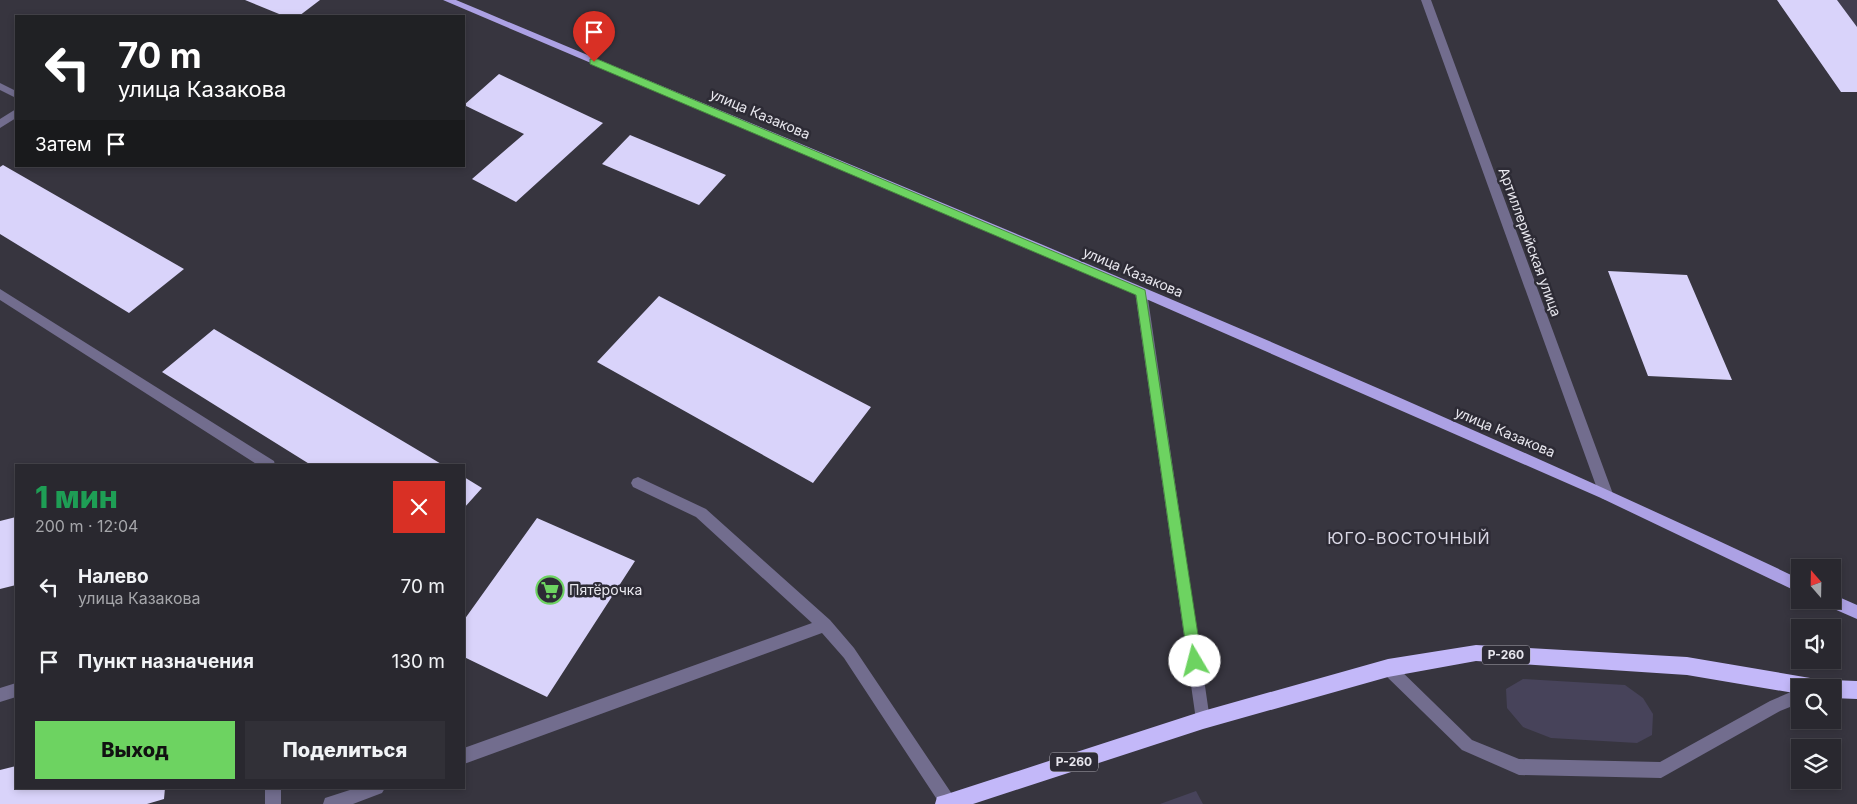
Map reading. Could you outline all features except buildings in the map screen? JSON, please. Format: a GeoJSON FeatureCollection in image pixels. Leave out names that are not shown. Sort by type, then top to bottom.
{"type":"FeatureCollection","features":[{"type":"Feature","properties":{"kind":"highway","name":"Р-260"},"geometry":{"type":"LineString","coordinates":[[946,803],[1204,720],[1388,668],[1476,653],[1688,666],[1791,684]]}},
{"type":"Feature","properties":{"kind":"highway"},"geometry":{"type":"LineString","coordinates":[[1841,689],[1857,690]]}},
{"type":"Feature","properties":{"kind":"main road","name":"улица Казакова"},"geometry":{"type":"LineString","coordinates":[[448,0],[1141,292],[1606,494],[1791,582]]}},
{"type":"Feature","properties":{"kind":"main road"},"geometry":{"type":"LineString","coordinates":[[1841,605],[1857,612]]}},
{"type":"Feature","properties":{"kind":"street","name":"Артиллерийская улица"},"geometry":{"type":"LineString","coordinates":[[1426,0],[1606,494]]}},
{"type":"Feature","properties":{"kind":"street"},"geometry":{"type":"LineString","coordinates":[[0,86],[15,94]]}},
{"type":"Feature","properties":{"kind":"street"},"geometry":{"type":"LineString","coordinates":[[0,124],[15,114]]}},
{"type":"Feature","properties":{"kind":"street"},"geometry":{"type":"LineString","coordinates":[[1141,292],[1204,720]]}},
{"type":"Feature","properties":{"kind":"street"},"geometry":{"type":"LineString","coordinates":[[0,294],[267,464]]}},
{"type":"Feature","properties":{"kind":"street"},"geometry":{"type":"LineString","coordinates":[[638,484],[701,513],[825,625],[849,653],[946,803]]}},
{"type":"Feature","properties":{"kind":"street"},"geometry":{"type":"LineString","coordinates":[[465,756],[825,625]]}},
{"type":"Feature","properties":{"kind":"street"},"geometry":{"type":"LineString","coordinates":[[1388,668],[1467,746],[1519,767],[1661,770],[1791,699]]}},
{"type":"Feature","properties":{"kind":"street"},"geometry":{"type":"LineString","coordinates":[[0,695],[15,690]]}},
{"type":"Feature","properties":{"kind":"street"},"geometry":{"type":"LineString","coordinates":[[273,789],[273,804]]}},
{"type":"Feature","properties":{"kind":"street"},"geometry":{"type":"LineString","coordinates":[[331,804],[374,789]]}},
{"type":"Feature","properties":{"kind":"shaded area"},"geometry":{"type":"Polygon","coordinates":[[[1826,0],[1857,0],[1857,36],[1826,0]]]}},
{"type":"Feature","properties":{"kind":"shaded area"},"geometry":{"type":"Polygon","coordinates":[[[1523,679],[1625,685],[1643,698],[1653,714],[1652,735],[1637,743],[1551,738],[1523,727],[1507,708],[1506,689],[1523,679]]]}},
{"type":"Feature","properties":{"kind":"shaded area"},"geometry":{"type":"Polygon","coordinates":[[[1196,791],[1203,804],[1160,804],[1196,791]]]}},
{"type":"Feature","properties":{"kind":"place","name":"Пятёрочка"},"geometry":{"type":"Point","coordinates":[550,590]}},
{"type":"Feature","properties":{"kind":"district","name":"ЮГО-ВОСТОЧНЫЙ"},"geometry":{"type":"Point","coordinates":[1409,538]}},
{"type":"Feature","properties":{"kind":"route"},"geometry":{"type":"LineString","coordinates":[[594,62],[1141,292],[1195,661]]}}]}
